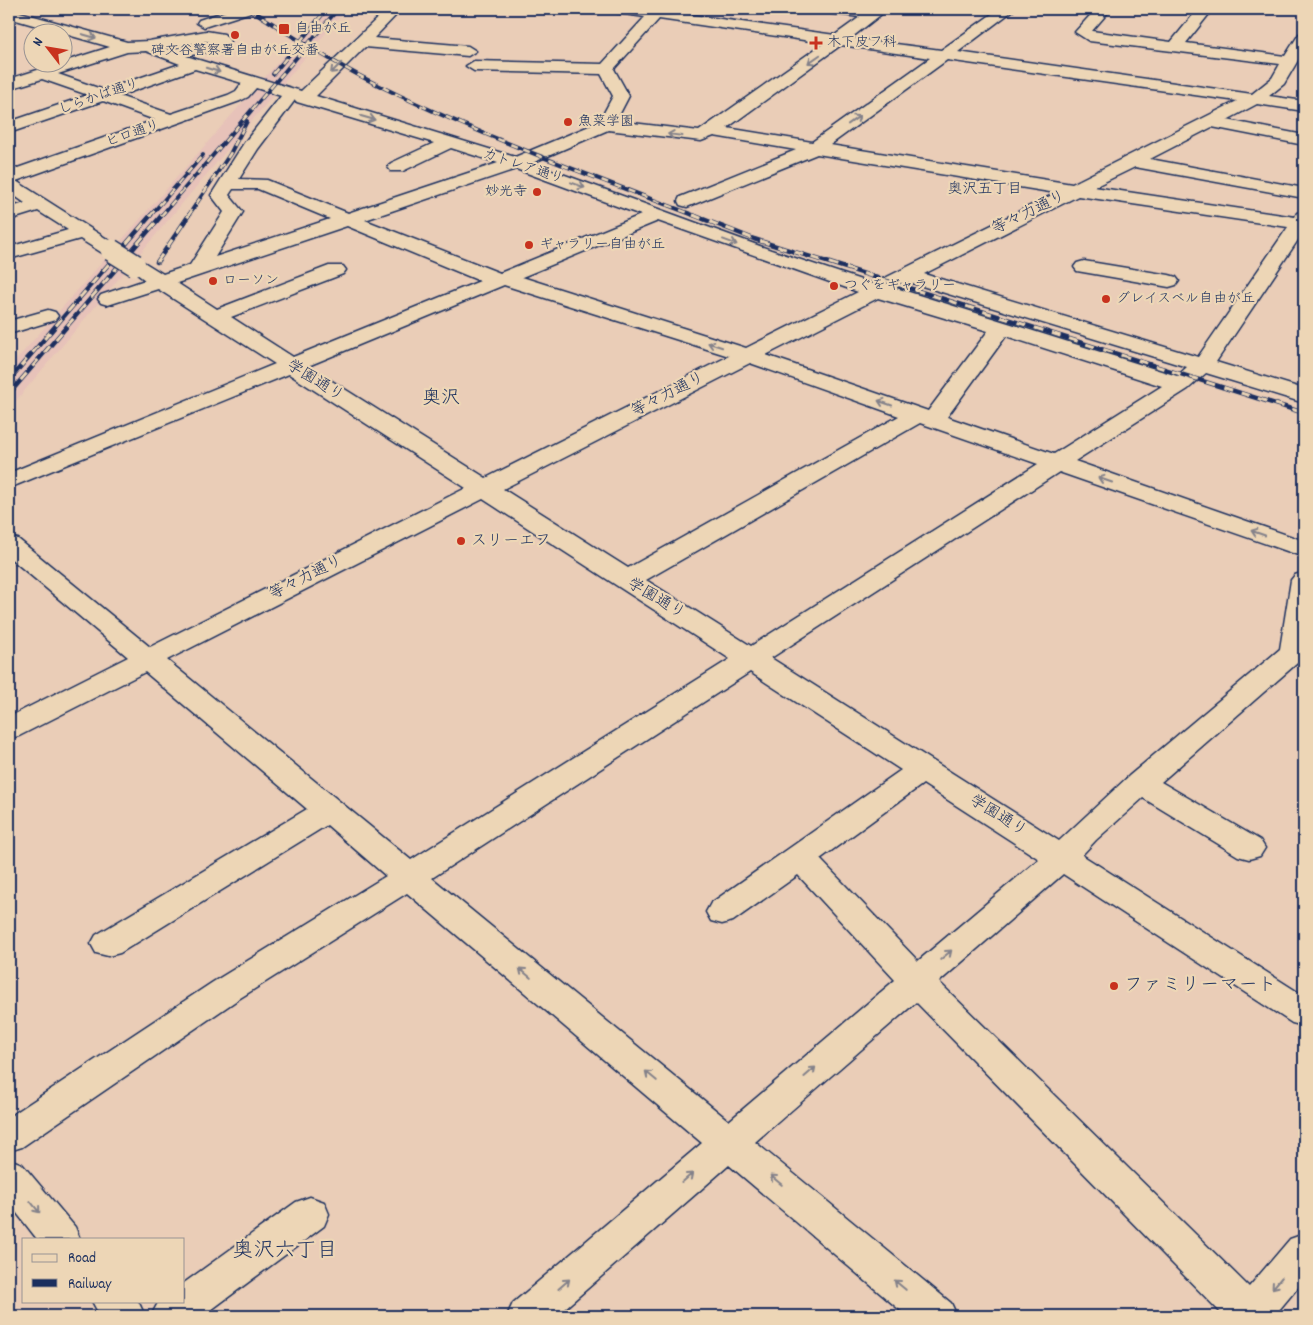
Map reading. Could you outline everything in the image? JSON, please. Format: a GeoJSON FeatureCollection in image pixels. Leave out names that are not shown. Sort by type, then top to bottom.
{"type":"FeatureCollection","features":[{"type":"Feature","properties":{"kind":"street"},"geometry":{"type":"LineString","coordinates":[[213,36],[212,29],[200,19],[246,9]]}},
{"type":"Feature","properties":{"kind":"street"},"geometry":{"type":"LineString","coordinates":[[197,269],[234,212],[220,195],[250,147],[296,99],[361,42],[395,9]]}},
{"type":"Feature","properties":{"kind":"street"},"geometry":{"type":"LineString","coordinates":[[617,9],[661,12],[840,40],[1304,106]]}},
{"type":"Feature","properties":{"kind":"street"},"geometry":{"type":"LineString","coordinates":[[826,9],[877,12]]}},
{"type":"Feature","properties":{"kind":"street"},"geometry":{"type":"LineString","coordinates":[[687,201],[814,149],[1008,9]]}},
{"type":"Feature","properties":{"kind":"street"},"geometry":{"type":"LineString","coordinates":[[1104,9],[1082,32],[1089,36],[1290,60]]}},
{"type":"Feature","properties":{"kind":"street"},"geometry":{"type":"LineString","coordinates":[[1176,46],[1206,9]]}},
{"type":"Feature","properties":{"kind":"street"},"geometry":{"type":"LineString","coordinates":[[474,66],[606,69],[661,12]]}},
{"type":"Feature","properties":{"kind":"street"},"geometry":{"type":"LineString","coordinates":[[108,299],[516,163],[606,125],[686,136],[700,136],[712,131],[877,12]]}},
{"type":"Feature","properties":{"kind":"street"},"geometry":{"type":"LineString","coordinates":[[9,13],[126,47]]}},
{"type":"Feature","properties":{"kind":"street"},"geometry":{"type":"LineString","coordinates":[[13,80],[126,47],[148,46],[213,36],[219,37],[222,41],[211,46],[167,55]]}},
{"type":"Feature","properties":{"kind":"street","name":"等々力通り"},"geometry":{"type":"LineString","coordinates":[[9,729],[746,355],[1212,122],[1255,99],[1278,81],[1304,37]]}},
{"type":"Feature","properties":{"kind":"street"},"geometry":{"type":"LineString","coordinates":[[361,42],[468,51]]}},
{"type":"Feature","properties":{"kind":"street","name":"カトレア通り"},"geometry":{"type":"LineString","coordinates":[[148,46],[167,55],[252,82],[296,99],[516,163],[655,216],[875,291],[1180,384]]}},
{"type":"Feature","properties":{"kind":"street","name":"しらかば通り"},"geometry":{"type":"LineString","coordinates":[[9,128],[189,66]]}},
{"type":"Feature","properties":{"kind":"street"},"geometry":{"type":"LineString","coordinates":[[606,69],[621,96],[606,125]]}},
{"type":"Feature","properties":{"kind":"street"},"geometry":{"type":"LineString","coordinates":[[42,73],[171,120]]}},
{"type":"Feature","properties":{"kind":"street","name":"ヒロ通り"},"geometry":{"type":"LineString","coordinates":[[9,177],[238,96],[252,82]]}},
{"type":"Feature","properties":{"kind":"street"},"geometry":{"type":"LineString","coordinates":[[1212,122],[1304,140]]}},
{"type":"Feature","properties":{"kind":"street"},"geometry":{"type":"LineString","coordinates":[[9,1136],[225,991],[410,877],[1180,384],[1203,365],[1303,222],[1075,190],[712,131]]}},
{"type":"Feature","properties":{"kind":"street"},"geometry":{"type":"LineString","coordinates":[[396,167],[449,143]]}},
{"type":"Feature","properties":{"kind":"street"},"geometry":{"type":"LineString","coordinates":[[1134,160],[1304,192]]}},
{"type":"Feature","properties":{"kind":"street","name":"学園通り"},"geometry":{"type":"LineString","coordinates":[[9,184],[625,581],[751,658],[1304,1012]]}},
{"type":"Feature","properties":{"kind":"street"},"geometry":{"type":"LineString","coordinates":[[228,184],[261,184],[489,277],[500,278],[746,355],[1304,549]]}},
{"type":"Feature","properties":{"kind":"street"},"geometry":{"type":"LineString","coordinates":[[9,214],[40,204]]}},
{"type":"Feature","properties":{"kind":"street"},"geometry":{"type":"LineString","coordinates":[[9,481],[655,216]]}},
{"type":"Feature","properties":{"kind":"street"},"geometry":{"type":"LineString","coordinates":[[9,253],[83,232]]}},
{"type":"Feature","properties":{"kind":"street"},"geometry":{"type":"LineString","coordinates":[[1084,267],[1169,281]]}},
{"type":"Feature","properties":{"kind":"street"},"geometry":{"type":"LineString","coordinates":[[214,316],[336,270]]}},
{"type":"Feature","properties":{"kind":"street"},"geometry":{"type":"LineString","coordinates":[[906,275],[1304,396]]}},
{"type":"Feature","properties":{"kind":"street"},"geometry":{"type":"LineString","coordinates":[[9,328],[48,316]]}},
{"type":"Feature","properties":{"kind":"street"},"geometry":{"type":"LineString","coordinates":[[625,581],[925,417],[1001,328]]}},
{"type":"Feature","properties":{"kind":"street"},"geometry":{"type":"LineString","coordinates":[[9,544],[937,1316]]}},
{"type":"Feature","properties":{"kind":"street"},"geometry":{"type":"LineString","coordinates":[[527,1316],[1062,857],[1084,832],[1298,654],[1304,580]]}},
{"type":"Feature","properties":{"kind":"street"},"geometry":{"type":"LineString","coordinates":[[722,912],[923,769]]}},
{"type":"Feature","properties":{"kind":"street"},"geometry":{"type":"LineString","coordinates":[[1140,784],[1249,848]]}},
{"type":"Feature","properties":{"kind":"street"},"geometry":{"type":"LineString","coordinates":[[108,944],[329,810]]}},
{"type":"Feature","properties":{"kind":"street"},"geometry":{"type":"LineString","coordinates":[[800,858],[916,981],[1250,1316],[1304,1250]]}},
{"type":"Feature","properties":{"kind":"street"},"geometry":{"type":"LineString","coordinates":[[9,1175],[60,1238]]}},
{"type":"Feature","properties":{"kind":"street"},"geometry":{"type":"LineString","coordinates":[[171,1316],[310,1214]]}},
{"type":"Feature","properties":{"kind":"street"},"geometry":{"type":"LineString","coordinates":[[113,1302],[125,1316]]}},
{"type":"Feature","properties":{"kind":"shaded area"},"geometry":{"type":"Polygon","coordinates":[[[325,9],[346,9],[9,409],[9,368],[325,9]]]}},
{"type":"Feature","properties":{"kind":"railway"},"geometry":{"type":"LineString","coordinates":[[250,9],[301,41]]}},
{"type":"Feature","properties":{"kind":"railway"},"geometry":{"type":"LineString","coordinates":[[301,41],[327,9]]}},
{"type":"Feature","properties":{"kind":"railway"},"geometry":{"type":"LineString","coordinates":[[307,45],[338,9]]}},
{"type":"Feature","properties":{"kind":"railway"},"geometry":{"type":"LineString","coordinates":[[273,74],[301,41]]}},
{"type":"Feature","properties":{"kind":"railway"},"geometry":{"type":"LineString","coordinates":[[301,41],[307,45]]}},
{"type":"Feature","properties":{"kind":"railway"},"geometry":{"type":"LineString","coordinates":[[161,216],[307,45]]}},
{"type":"Feature","properties":{"kind":"railway"},"geometry":{"type":"LineString","coordinates":[[307,45],[370,81],[450,119],[531,153],[696,216]]}},
{"type":"Feature","properties":{"kind":"railway"},"geometry":{"type":"LineString","coordinates":[[188,216],[230,154],[247,121]]}},
{"type":"Feature","properties":{"kind":"railway"},"geometry":{"type":"LineString","coordinates":[[150,216],[203,155]]}},
{"type":"Feature","properties":{"kind":"railway"},"geometry":{"type":"LineString","coordinates":[[9,380],[151,215]]}},
{"type":"Feature","properties":{"kind":"railway"},"geometry":{"type":"LineString","coordinates":[[9,394],[162,215]]}},
{"type":"Feature","properties":{"kind":"railway"},"geometry":{"type":"LineString","coordinates":[[157,262],[189,215]]}},
{"type":"Feature","properties":{"kind":"railway"},"geometry":{"type":"LineString","coordinates":[[693,215],[754,239],[1304,413]]}},
{"type":"Feature","properties":{"kind":"place","name":"自由が丘"},"geometry":{"type":"Point","coordinates":[284,29]}},
{"type":"Feature","properties":{"kind":"place","name":"碑文谷警察署自由が丘交番"},"geometry":{"type":"Point","coordinates":[235,35]}},
{"type":"Feature","properties":{"kind":"place","name":"木下皮フ科"},"geometry":{"type":"Point","coordinates":[816,43]}},
{"type":"Feature","properties":{"kind":"place","name":"魚菜学園"},"geometry":{"type":"Point","coordinates":[568,122]}},
{"type":"Feature","properties":{"kind":"place","name":"妙光寺"},"geometry":{"type":"Point","coordinates":[537,192]}},
{"type":"Feature","properties":{"kind":"place","name":"ギャラリー自由が丘"},"geometry":{"type":"Point","coordinates":[529,245]}},
{"type":"Feature","properties":{"kind":"place","name":"ローソン"},"geometry":{"type":"Point","coordinates":[213,281]}},
{"type":"Feature","properties":{"kind":"place","name":"つぐをギャラリー"},"geometry":{"type":"Point","coordinates":[834,286]}},
{"type":"Feature","properties":{"kind":"place","name":"グレイスベル自由が丘"},"geometry":{"type":"Point","coordinates":[1106,299]}},
{"type":"Feature","properties":{"kind":"place","name":"スリーエフ"},"geometry":{"type":"Point","coordinates":[461,541]}},
{"type":"Feature","properties":{"kind":"place","name":"ファミリーマート"},"geometry":{"type":"Point","coordinates":[1114,986]}},
{"type":"Feature","properties":{"kind":"district","name":"奥沢五丁目"},"geometry":{"type":"Point","coordinates":[985,190]}},
{"type":"Feature","properties":{"kind":"district","name":"奥沢"},"geometry":{"type":"Point","coordinates":[441,399]}},
{"type":"Feature","properties":{"kind":"district","name":"奥沢六丁目"},"geometry":{"type":"Point","coordinates":[285,1252]}}]}
